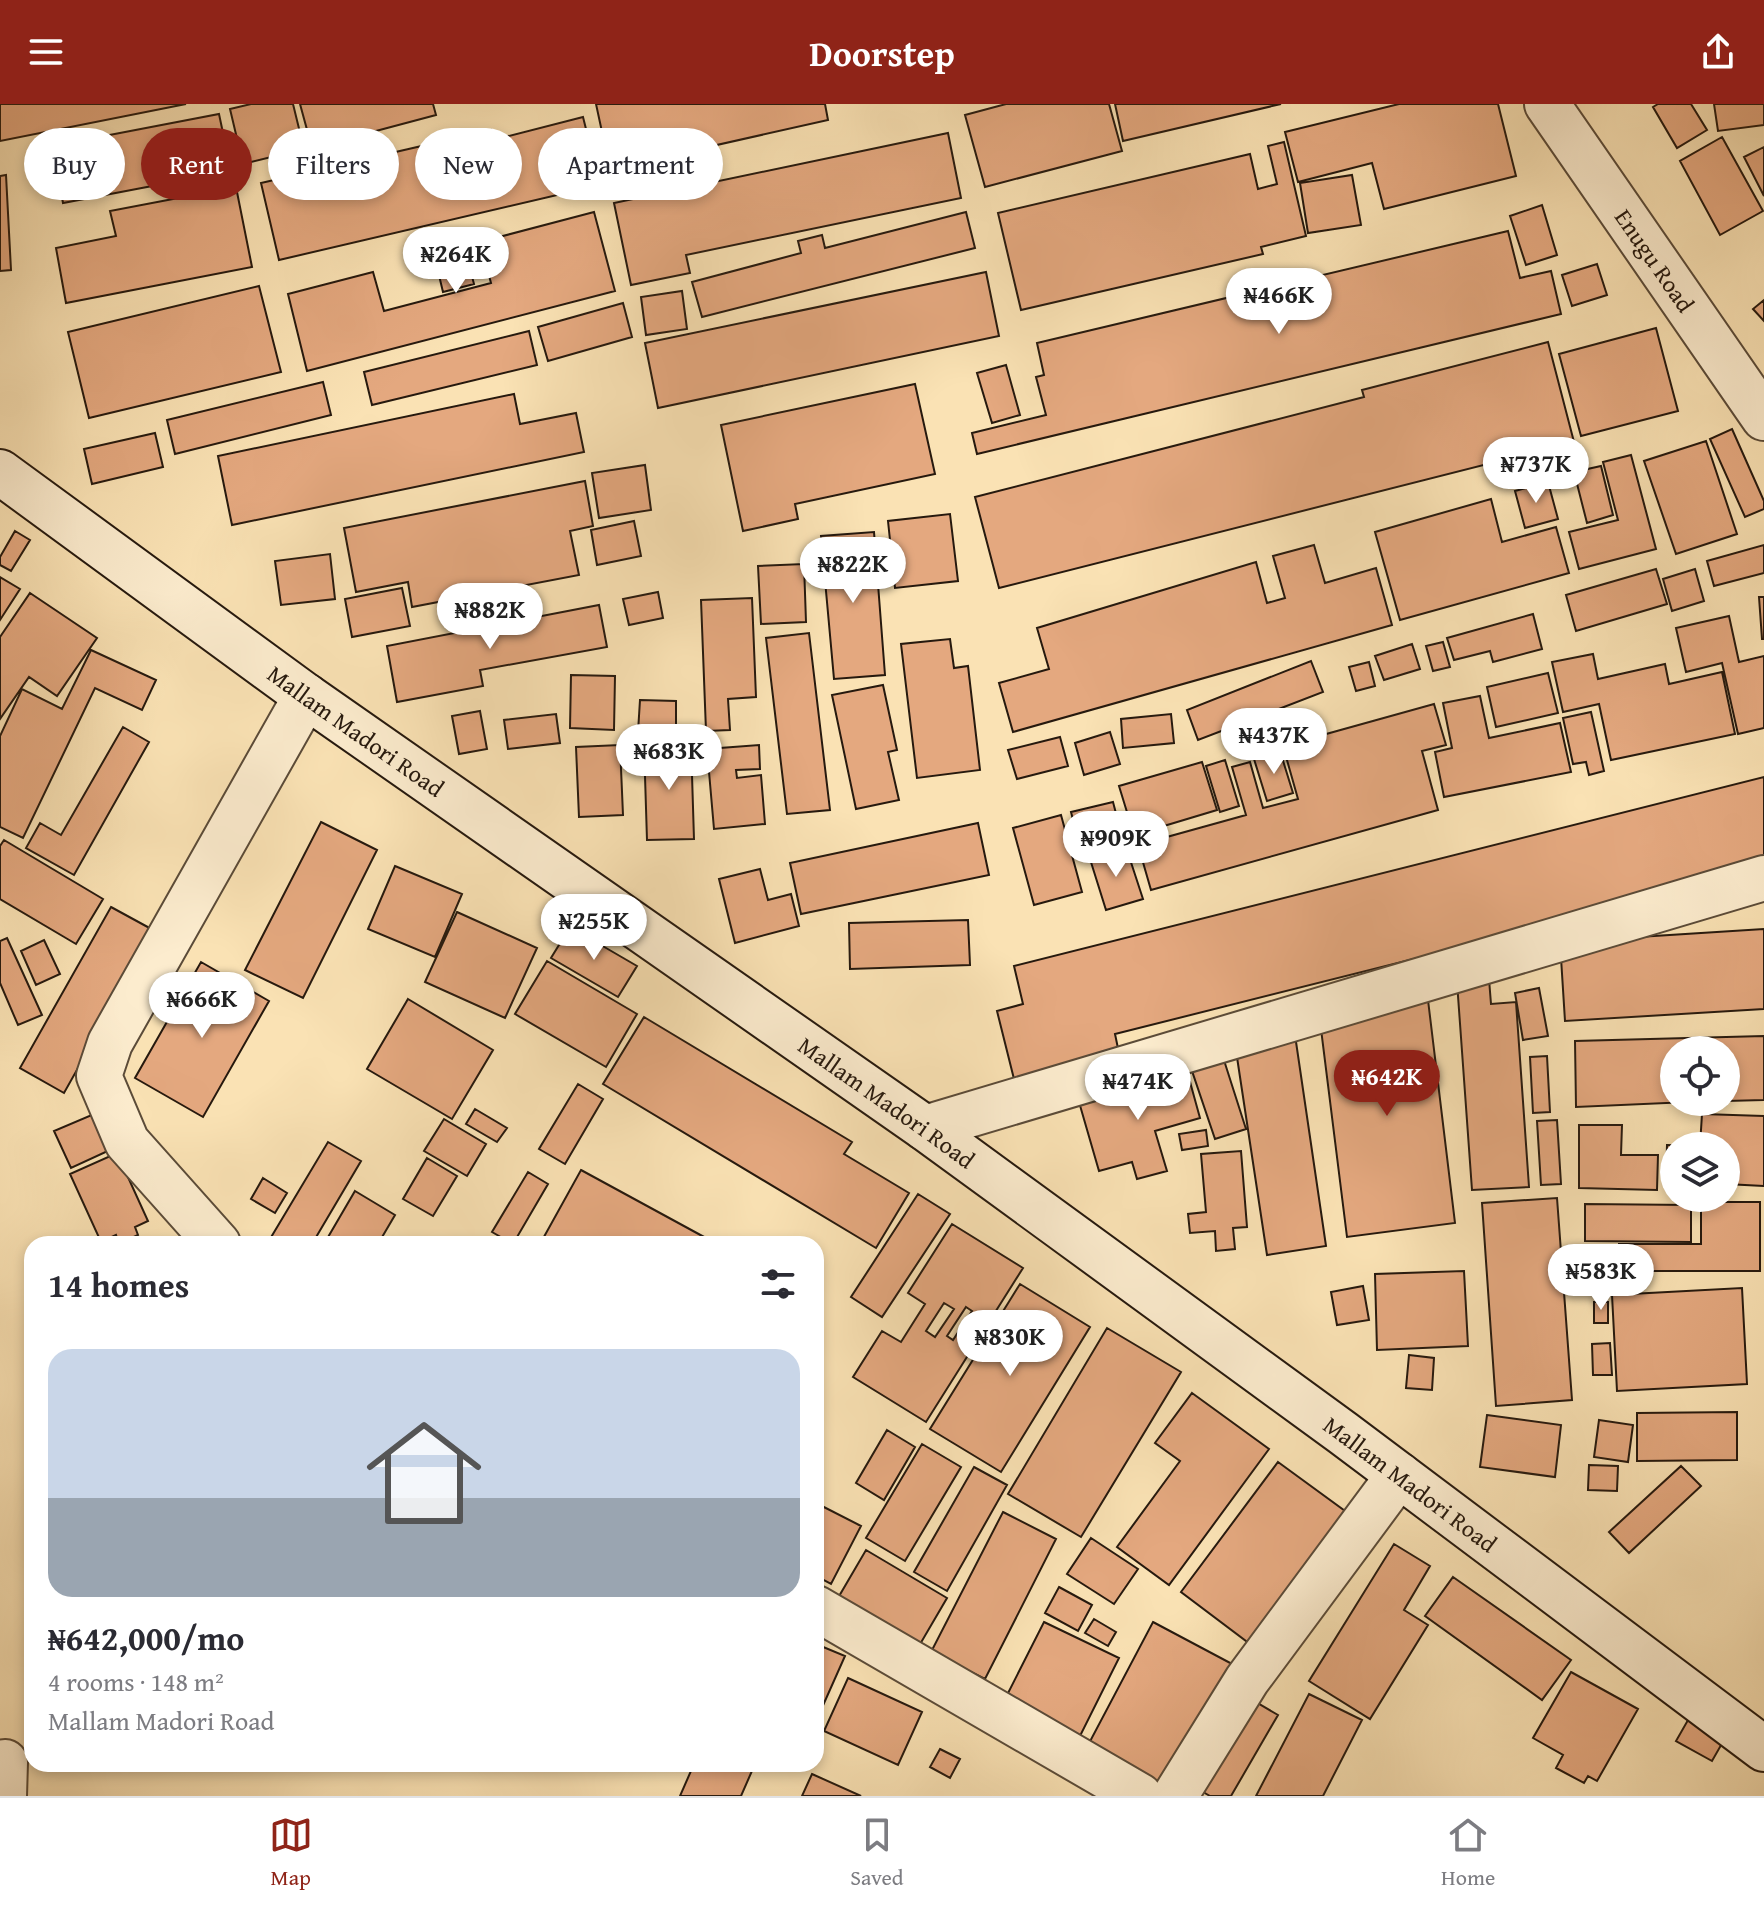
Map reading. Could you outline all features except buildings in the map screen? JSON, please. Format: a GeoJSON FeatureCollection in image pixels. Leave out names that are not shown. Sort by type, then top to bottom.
{"type":"FeatureCollection","features":[{"type":"Feature","properties":{"kind":"street","name":"Enugu Road"},"geometry":{"type":"LineString","coordinates":[[1547,104],[1764,418]]}},
{"type":"Feature","properties":{"kind":"street","name":"Mallam Madori Road"},"geometry":{"type":"LineString","coordinates":[[0,472],[306,696],[925,1128],[1399,1475],[1764,1749]]}},
{"type":"Feature","properties":{"kind":"street"},"geometry":{"type":"LineString","coordinates":[[211,1236],[127,1142],[99,1076],[110,1043],[306,696]]}},
{"type":"Feature","properties":{"kind":"street"},"geometry":{"type":"LineString","coordinates":[[925,1128],[1764,878]]}},
{"type":"Feature","properties":{"kind":"street"},"geometry":{"type":"LineString","coordinates":[[1175,1796],[1247,1680],[1399,1475]]}},
{"type":"Feature","properties":{"kind":"street"},"geometry":{"type":"LineString","coordinates":[[824,1613],[1140,1796]]}}]}
